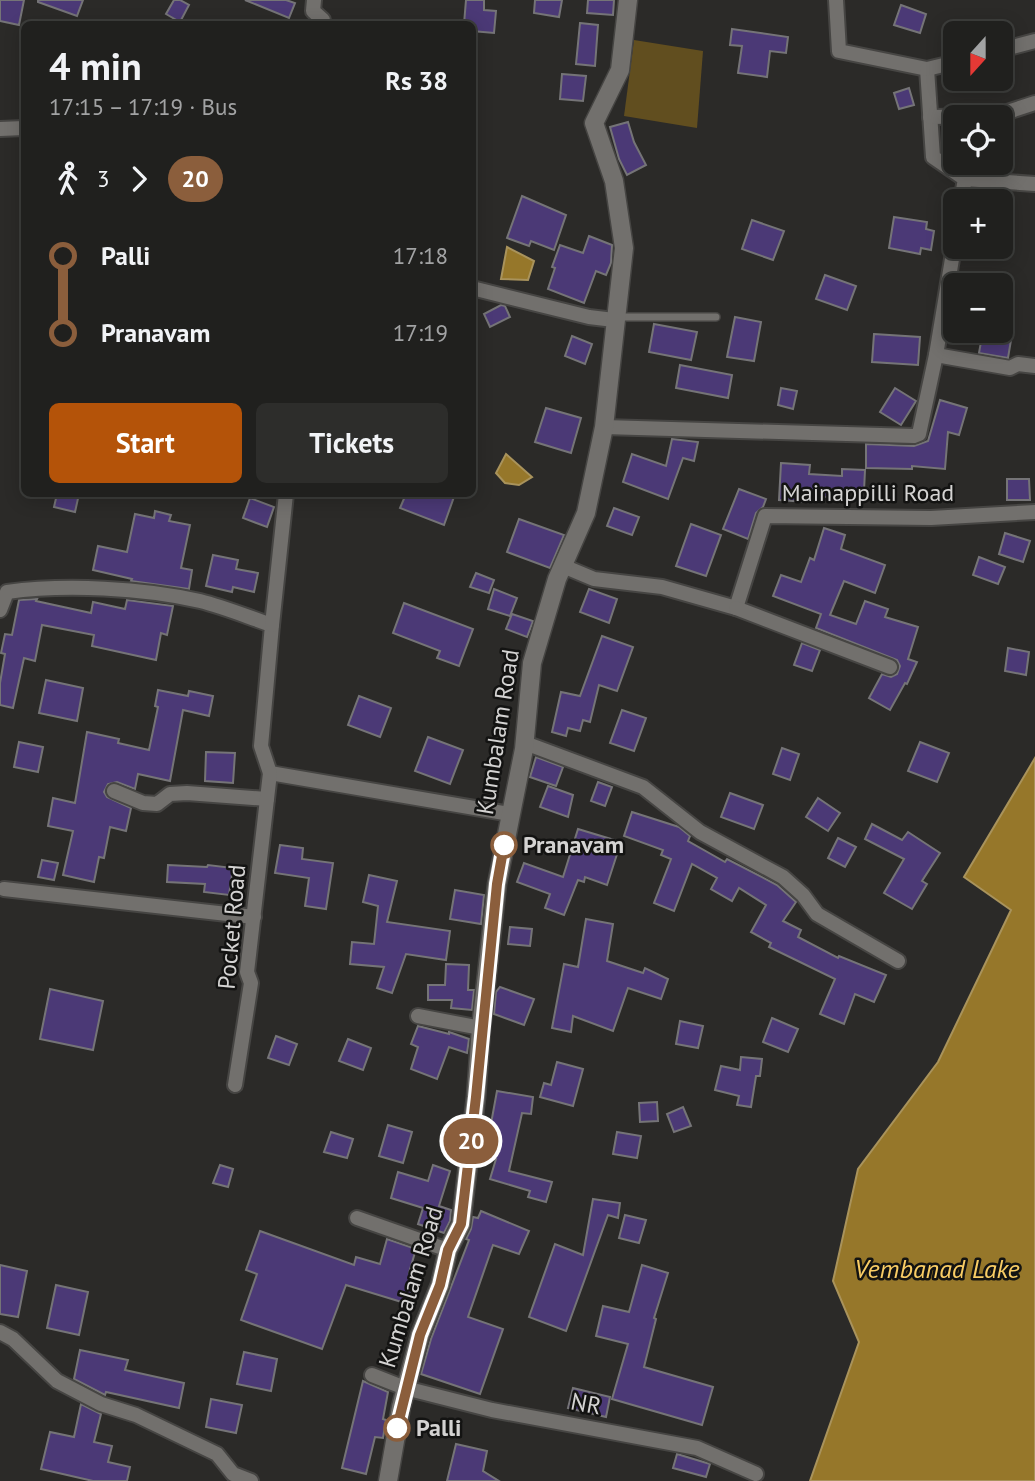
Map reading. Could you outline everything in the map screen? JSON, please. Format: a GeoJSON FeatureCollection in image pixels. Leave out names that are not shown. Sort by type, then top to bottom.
{"type":"FeatureCollection","features":[{"type":"Feature","properties":{"kind":"main road","name":"Kumbalam Road"},"geometry":{"type":"LineString","coordinates":[[388,1481],[405,1388],[420,1335],[440,1285],[448,1250],[461,1224],[497,884],[525,743],[532,663],[557,579],[586,513],[604,427],[624,248],[614,181],[594,123],[620,70],[628,0]]}},
{"type":"Feature","properties":{"kind":"street"},"geometry":{"type":"LineString","coordinates":[[314,0],[313,11],[323,21]]}},
{"type":"Feature","properties":{"kind":"street"},"geometry":{"type":"LineString","coordinates":[[836,0],[839,51],[927,69],[943,65]]}},
{"type":"Feature","properties":{"kind":"street"},"geometry":{"type":"LineString","coordinates":[[1013,47],[1035,41]]}},
{"type":"Feature","properties":{"kind":"street"},"geometry":{"type":"LineString","coordinates":[[927,69],[933,157],[964,179],[1035,184]]}},
{"type":"Feature","properties":{"kind":"street"},"geometry":{"type":"LineString","coordinates":[[930,117],[995,116],[1035,103]]}},
{"type":"Feature","properties":{"kind":"street"},"geometry":{"type":"LineString","coordinates":[[0,129],[21,128]]}},
{"type":"Feature","properties":{"kind":"street"},"geometry":{"type":"LineString","coordinates":[[963,189],[964,179]]}},
{"type":"Feature","properties":{"kind":"street"},"geometry":{"type":"LineString","coordinates":[[604,427],[914,436],[919,434],[952,259]]}},
{"type":"Feature","properties":{"kind":"street"},"geometry":{"type":"LineString","coordinates":[[476,289],[589,317],[615,319]]}},
{"type":"Feature","properties":{"kind":"street"},"geometry":{"type":"LineString","coordinates":[[936,355],[1010,368],[1018,363],[1035,366]]}},
{"type":"Feature","properties":{"kind":"street"},"geometry":{"type":"LineString","coordinates":[[286,497],[261,746],[270,773],[510,814]]}},
{"type":"Feature","properties":{"kind":"street","name":"Mainappilli Road"},"geometry":{"type":"LineString","coordinates":[[736,608],[765,516],[931,518],[1035,512]]}},
{"type":"Feature","properties":{"kind":"street"},"geometry":{"type":"LineString","coordinates":[[563,566],[594,579],[662,587],[736,608],[890,667]]}},
{"type":"Feature","properties":{"kind":"street"},"geometry":{"type":"LineString","coordinates":[[0,610],[7,593],[32,589],[129,591],[200,602],[272,625]]}},
{"type":"Feature","properties":{"kind":"street"},"geometry":{"type":"LineString","coordinates":[[525,743],[643,787],[700,832],[783,877],[803,895],[817,914],[898,961]]}},
{"type":"Feature","properties":{"kind":"street","name":"Pocket Road"},"geometry":{"type":"LineString","coordinates":[[235,1085],[251,983],[247,972],[270,773]]}},
{"type":"Feature","properties":{"kind":"street"},"geometry":{"type":"LineString","coordinates":[[114,791],[144,803],[157,804],[170,794],[187,793],[267,799]]}},
{"type":"Feature","properties":{"kind":"street"},"geometry":{"type":"LineString","coordinates":[[4,889],[254,917]]}},
{"type":"Feature","properties":{"kind":"street"},"geometry":{"type":"LineString","coordinates":[[418,1016],[481,1028]]}},
{"type":"Feature","properties":{"kind":"street"},"geometry":{"type":"LineString","coordinates":[[357,1218],[448,1250]]}},
{"type":"Feature","properties":{"kind":"street"},"geometry":{"type":"LineString","coordinates":[[0,1332],[13,1339],[57,1381],[101,1404],[136,1415],[217,1454],[233,1474],[251,1481]]}},
{"type":"Feature","properties":{"kind":"street","name":"NR"},"geometry":{"type":"LineString","coordinates":[[372,1375],[405,1388],[492,1410],[697,1448],[756,1474]]}},
{"type":"Feature","properties":{"kind":"lane"},"geometry":{"type":"LineString","coordinates":[[615,319],[716,317]]}},
{"type":"Feature","properties":{"kind":"shaded area"},"geometry":{"type":"Polygon","coordinates":[[[634,40],[703,51],[697,128],[624,116],[634,40]]]}},
{"type":"Feature","properties":{"kind":"water"},"geometry":{"type":"Polygon","coordinates":[[[507,247],[534,261],[528,280],[501,279],[507,247]]]}},
{"type":"Feature","properties":{"kind":"water"},"geometry":{"type":"Polygon","coordinates":[[[506,454],[532,477],[519,485],[505,483],[496,473],[506,454]]]}},
{"type":"Feature","properties":{"kind":"water","name":"Vembanad Lake"},"geometry":{"type":"Polygon","coordinates":[[[1035,758],[1035,1481],[810,1481],[859,1342],[833,1281],[858,1169],[938,1062],[1011,910],[964,877],[1035,758]]]}},
{"type":"Feature","properties":{"kind":"building"},"geometry":{"type":"Polygon","coordinates":[[[0,0],[24,0],[19,25],[0,21],[0,0]]]}},
{"type":"Feature","properties":{"kind":"building"},"geometry":{"type":"Polygon","coordinates":[[[38,0],[83,0],[77,16],[38,0]]]}},
{"type":"Feature","properties":{"kind":"building"},"geometry":{"type":"Polygon","coordinates":[[[174,0],[189,5],[181,21],[166,14],[174,0]]]}},
{"type":"Feature","properties":{"kind":"building"},"geometry":{"type":"Polygon","coordinates":[[[245,0],[286,0],[295,3],[289,18],[245,0]]]}},
{"type":"Feature","properties":{"kind":"building"},"geometry":{"type":"Polygon","coordinates":[[[466,0],[484,0],[484,10],[496,11],[494,33],[476,31],[476,21],[464,21],[466,0]]]}},
{"type":"Feature","properties":{"kind":"building"},"geometry":{"type":"Polygon","coordinates":[[[535,0],[562,0],[559,17],[534,13],[535,0]]]}},
{"type":"Feature","properties":{"kind":"building"},"geometry":{"type":"Polygon","coordinates":[[[588,0],[614,0],[613,15],[587,13],[588,0]]]}},
{"type":"Feature","properties":{"kind":"building"},"geometry":{"type":"Polygon","coordinates":[[[901,5],[926,14],[920,33],[894,25],[901,5]]]}},
{"type":"Feature","properties":{"kind":"building"},"geometry":{"type":"Polygon","coordinates":[[[580,23],[598,25],[595,66],[576,64],[580,23]]]}},
{"type":"Feature","properties":{"kind":"building"},"geometry":{"type":"Polygon","coordinates":[[[732,29],[788,37],[786,53],[770,51],[767,77],[738,73],[742,46],[730,45],[732,29]]]}},
{"type":"Feature","properties":{"kind":"building"},"geometry":{"type":"Polygon","coordinates":[[[562,74],[586,76],[583,101],[560,99],[562,74]]]}},
{"type":"Feature","properties":{"kind":"building"},"geometry":{"type":"Polygon","coordinates":[[[909,88],[914,105],[899,109],[894,93],[909,88]]]}},
{"type":"Feature","properties":{"kind":"building"},"geometry":{"type":"Polygon","coordinates":[[[628,122],[634,142],[646,165],[627,175],[619,159],[610,127],[628,122]]]}},
{"type":"Feature","properties":{"kind":"building"},"geometry":{"type":"Polygon","coordinates":[[[522,196],[566,215],[554,250],[531,241],[529,246],[507,238],[522,196]]]}},
{"type":"Feature","properties":{"kind":"building"},"geometry":{"type":"Polygon","coordinates":[[[894,217],[927,222],[926,229],[934,231],[931,250],[921,248],[920,254],[889,248],[894,217]]]}},
{"type":"Feature","properties":{"kind":"building"},"geometry":{"type":"Polygon","coordinates":[[[752,220],[784,231],[773,260],[742,249],[752,220]]]}},
{"type":"Feature","properties":{"kind":"building"},"geometry":{"type":"Polygon","coordinates":[[[589,236],[612,245],[611,263],[606,275],[596,271],[584,303],[548,289],[560,245],[583,253],[589,236]]]}},
{"type":"Feature","properties":{"kind":"building"},"geometry":{"type":"Polygon","coordinates":[[[825,275],[856,286],[847,310],[816,299],[825,275]]]}},
{"type":"Feature","properties":{"kind":"building"},"geometry":{"type":"Polygon","coordinates":[[[501,305],[505,306],[510,317],[490,327],[484,314],[501,305]]]}},
{"type":"Feature","properties":{"kind":"building"},"geometry":{"type":"Polygon","coordinates":[[[735,317],[761,322],[754,361],[727,357],[735,317]]]}},
{"type":"Feature","properties":{"kind":"building"},"geometry":{"type":"Polygon","coordinates":[[[654,324],[697,332],[691,360],[649,352],[654,324]]]}},
{"type":"Feature","properties":{"kind":"building"},"geometry":{"type":"Polygon","coordinates":[[[874,334],[920,337],[918,365],[872,362],[874,334]]]}},
{"type":"Feature","properties":{"kind":"building"},"geometry":{"type":"Polygon","coordinates":[[[572,336],[592,344],[585,364],[565,356],[572,336]]]}},
{"type":"Feature","properties":{"kind":"building"},"geometry":{"type":"Polygon","coordinates":[[[981,343],[1010,343],[1008,358],[979,353],[981,343]]]}},
{"type":"Feature","properties":{"kind":"building"},"geometry":{"type":"Polygon","coordinates":[[[680,365],[732,375],[728,398],[676,388],[680,365]]]}},
{"type":"Feature","properties":{"kind":"building"},"geometry":{"type":"Polygon","coordinates":[[[781,388],[797,391],[793,409],[778,405],[781,388]]]}},
{"type":"Feature","properties":{"kind":"building"},"geometry":{"type":"Polygon","coordinates":[[[895,388],[916,401],[901,425],[880,412],[895,388]]]}},
{"type":"Feature","properties":{"kind":"building"},"geometry":{"type":"Polygon","coordinates":[[[940,400],[967,408],[959,435],[948,432],[945,469],[912,466],[912,469],[866,468],[866,444],[914,446],[928,441],[940,400]]]}},
{"type":"Feature","properties":{"kind":"building"},"geometry":{"type":"Polygon","coordinates":[[[546,408],[581,418],[571,453],[535,442],[546,408]]]}},
{"type":"Feature","properties":{"kind":"building"},"geometry":{"type":"Polygon","coordinates":[[[672,439],[698,442],[694,461],[683,458],[668,499],[623,482],[632,454],[666,466],[672,439]]]}},
{"type":"Feature","properties":{"kind":"building"},"geometry":{"type":"Polygon","coordinates":[[[781,463],[810,465],[809,474],[842,476],[842,469],[865,470],[864,491],[829,489],[828,497],[808,496],[807,502],[779,500],[781,463]]]}},
{"type":"Feature","properties":{"kind":"building"},"geometry":{"type":"Polygon","coordinates":[[[1007,479],[1029,479],[1030,500],[1007,500],[1007,479]]]}},
{"type":"Feature","properties":{"kind":"building"},"geometry":{"type":"Polygon","coordinates":[[[739,489],[766,499],[763,507],[756,513],[748,539],[723,529],[739,489]]]}},
{"type":"Feature","properties":{"kind":"building"},"geometry":{"type":"Polygon","coordinates":[[[56,497],[78,497],[75,512],[54,507],[56,497]]]}},
{"type":"Feature","properties":{"kind":"building"},"geometry":{"type":"Polygon","coordinates":[[[405,497],[454,497],[444,525],[400,508],[405,497]]]}},
{"type":"Feature","properties":{"kind":"building"},"geometry":{"type":"Polygon","coordinates":[[[250,498],[274,507],[267,527],[243,518],[250,498]]]}},
{"type":"Feature","properties":{"kind":"building"},"geometry":{"type":"Polygon","coordinates":[[[614,508],[639,517],[632,535],[607,526],[614,508]]]}},
{"type":"Feature","properties":{"kind":"building"},"geometry":{"type":"Polygon","coordinates":[[[155,511],[171,515],[169,521],[190,525],[181,568],[192,570],[189,589],[131,581],[132,579],[93,570],[98,546],[127,552],[135,514],[154,518],[155,511]]]}},
{"type":"Feature","properties":{"kind":"building"},"geometry":{"type":"Polygon","coordinates":[[[519,519],[564,535],[550,568],[507,552],[519,519]]]}},
{"type":"Feature","properties":{"kind":"building"},"geometry":{"type":"Polygon","coordinates":[[[691,524],[721,535],[706,576],[676,566],[691,524]]]}},
{"type":"Feature","properties":{"kind":"building"},"geometry":{"type":"Polygon","coordinates":[[[824,528],[845,535],[841,549],[885,565],[875,593],[844,581],[830,615],[856,624],[865,601],[888,609],[885,617],[918,627],[908,659],[917,662],[890,710],[869,698],[882,674],[891,677],[897,674],[900,666],[897,660],[816,628],[821,614],[773,596],[781,575],[801,582],[810,558],[814,560],[824,528]]]}},
{"type":"Feature","properties":{"kind":"building"},"geometry":{"type":"Polygon","coordinates":[[[1005,533],[1030,541],[1023,562],[999,554],[1005,533]]]}},
{"type":"Feature","properties":{"kind":"building"},"geometry":{"type":"Polygon","coordinates":[[[213,555],[238,560],[236,569],[258,573],[254,592],[233,587],[232,592],[206,586],[213,555]]]}},
{"type":"Feature","properties":{"kind":"building"},"geometry":{"type":"Polygon","coordinates":[[[979,557],[1005,567],[998,584],[973,575],[979,557]]]}},
{"type":"Feature","properties":{"kind":"building"},"geometry":{"type":"Polygon","coordinates":[[[476,573],[494,580],[489,593],[470,587],[476,573]]]}},
{"type":"Feature","properties":{"kind":"building"},"geometry":{"type":"Polygon","coordinates":[[[494,589],[517,598],[510,616],[488,609],[494,589]]]}},
{"type":"Feature","properties":{"kind":"building"},"geometry":{"type":"Polygon","coordinates":[[[589,589],[617,599],[609,623],[580,612],[589,589]]]}},
{"type":"Feature","properties":{"kind":"building"},"geometry":{"type":"Polygon","coordinates":[[[37,599],[36,601],[91,613],[93,602],[125,609],[127,600],[173,606],[167,635],[161,633],[156,660],[92,646],[94,635],[42,625],[35,661],[24,658],[13,708],[0,705],[0,683],[5,654],[1,653],[5,634],[12,635],[19,600],[37,599]]]}},
{"type":"Feature","properties":{"kind":"building"},"geometry":{"type":"Polygon","coordinates":[[[404,603],[473,629],[459,666],[437,658],[440,651],[393,633],[404,603]]]}},
{"type":"Feature","properties":{"kind":"building"},"geometry":{"type":"Polygon","coordinates":[[[512,614],[533,621],[527,637],[506,629],[512,614]]]}},
{"type":"Feature","properties":{"kind":"building"},"geometry":{"type":"Polygon","coordinates":[[[602,636],[633,647],[617,691],[599,685],[590,722],[583,720],[580,731],[568,728],[566,736],[552,732],[561,692],[580,696],[602,636]]]}},
{"type":"Feature","properties":{"kind":"building"},"geometry":{"type":"Polygon","coordinates":[[[802,643],[820,650],[812,671],[794,665],[802,643]]]}},
{"type":"Feature","properties":{"kind":"building"},"geometry":{"type":"Polygon","coordinates":[[[1008,648],[1029,652],[1026,675],[1005,671],[1008,648]]]}},
{"type":"Feature","properties":{"kind":"building"},"geometry":{"type":"Polygon","coordinates":[[[46,680],[83,688],[77,721],[39,713],[46,680]]]}},
{"type":"Feature","properties":{"kind":"building"},"geometry":{"type":"Polygon","coordinates":[[[158,690],[188,696],[189,691],[213,696],[209,716],[183,710],[170,781],[138,774],[135,789],[117,782],[108,784],[104,792],[107,797],[131,808],[126,831],[110,827],[104,858],[99,857],[94,882],[63,875],[73,831],[48,826],[53,798],[75,803],[87,732],[119,739],[118,743],[149,750],[158,707],[155,706],[158,690]]]}},
{"type":"Feature","properties":{"kind":"building"},"geometry":{"type":"Polygon","coordinates":[[[359,696],[391,708],[380,737],[348,725],[359,696]]]}},
{"type":"Feature","properties":{"kind":"building"},"geometry":{"type":"Polygon","coordinates":[[[622,710],[646,718],[634,751],[610,743],[622,710]]]}},
{"type":"Feature","properties":{"kind":"building"},"geometry":{"type":"Polygon","coordinates":[[[428,737],[463,750],[450,784],[415,771],[428,737]]]}},
{"type":"Feature","properties":{"kind":"building"},"geometry":{"type":"Polygon","coordinates":[[[19,742],[43,747],[38,772],[14,767],[19,742]]]}},
{"type":"Feature","properties":{"kind":"building"},"geometry":{"type":"Polygon","coordinates":[[[920,742],[949,753],[937,782],[908,771],[920,742]]]}},
{"type":"Feature","properties":{"kind":"building"},"geometry":{"type":"Polygon","coordinates":[[[782,748],[799,754],[790,780],[773,774],[782,748]]]}},
{"type":"Feature","properties":{"kind":"building"},"geometry":{"type":"Polygon","coordinates":[[[206,752],[235,753],[233,783],[205,781],[206,752]]]}},
{"type":"Feature","properties":{"kind":"building"},"geometry":{"type":"Polygon","coordinates":[[[536,757],[563,767],[556,786],[530,777],[536,757]]]}},
{"type":"Feature","properties":{"kind":"building"},"geometry":{"type":"Polygon","coordinates":[[[598,782],[612,787],[605,806],[591,801],[598,782]]]}},
{"type":"Feature","properties":{"kind":"building"},"geometry":{"type":"Polygon","coordinates":[[[548,786],[573,795],[568,817],[540,807],[548,786]]]}},
{"type":"Feature","properties":{"kind":"building"},"geometry":{"type":"Polygon","coordinates":[[[730,793],[763,805],[754,829],[721,817],[730,793]]]}},
{"type":"Feature","properties":{"kind":"building"},"geometry":{"type":"Polygon","coordinates":[[[818,798],[840,813],[828,831],[806,817],[818,798]]]}},
{"type":"Feature","properties":{"kind":"building"},"geometry":{"type":"Polygon","coordinates":[[[632,812],[679,827],[690,836],[688,841],[725,862],[727,859],[777,885],[796,902],[783,921],[801,930],[798,937],[838,958],[839,956],[886,975],[874,1002],[855,994],[844,1024],[820,1014],[835,979],[769,947],[771,943],[751,932],[766,905],[739,888],[732,901],[711,889],[717,878],[692,864],[674,911],[654,903],[671,859],[661,855],[663,850],[624,836],[632,812]]]}},
{"type":"Feature","properties":{"kind":"building"},"geometry":{"type":"Polygon","coordinates":[[[872,824],[902,840],[908,832],[940,853],[922,881],[927,884],[912,909],[884,893],[904,859],[865,839],[872,824]]]}},
{"type":"Feature","properties":{"kind":"building"},"geometry":{"type":"Polygon","coordinates":[[[578,829],[621,842],[607,885],[585,877],[584,882],[578,880],[564,915],[545,908],[550,894],[517,882],[524,863],[563,877],[578,829]]]}},
{"type":"Feature","properties":{"kind":"building"},"geometry":{"type":"Polygon","coordinates":[[[838,838],[856,847],[845,867],[828,858],[838,838]]]}},
{"type":"Feature","properties":{"kind":"building"},"geometry":{"type":"Polygon","coordinates":[[[280,845],[303,848],[302,859],[333,863],[326,909],[305,906],[309,878],[275,873],[280,845]]]}},
{"type":"Feature","properties":{"kind":"building"},"geometry":{"type":"Polygon","coordinates":[[[42,860],[58,863],[54,880],[38,877],[42,860]]]}},
{"type":"Feature","properties":{"kind":"building"},"geometry":{"type":"Polygon","coordinates":[[[168,865],[233,868],[229,895],[204,892],[205,884],[167,882],[168,865]]]}},
{"type":"Feature","properties":{"kind":"building"},"geometry":{"type":"Polygon","coordinates":[[[369,875],[397,881],[387,922],[450,931],[446,960],[406,954],[392,993],[377,988],[384,967],[350,964],[352,942],[374,944],[378,906],[363,902],[369,875]]]}},
{"type":"Feature","properties":{"kind":"building"},"geometry":{"type":"Polygon","coordinates":[[[455,890],[484,895],[481,924],[450,919],[455,890]]]}},
{"type":"Feature","properties":{"kind":"building"},"geometry":{"type":"Polygon","coordinates":[[[586,919],[613,924],[607,961],[643,973],[645,968],[668,979],[661,999],[628,988],[613,1031],[573,1016],[571,1032],[552,1028],[564,964],[578,967],[586,919]]]}},
{"type":"Feature","properties":{"kind":"building"},"geometry":{"type":"Polygon","coordinates":[[[510,927],[532,929],[530,946],[508,944],[510,927]]]}},
{"type":"Feature","properties":{"kind":"building"},"geometry":{"type":"Polygon","coordinates":[[[446,964],[469,965],[468,990],[474,990],[472,1010],[451,1008],[452,1000],[428,1000],[428,985],[445,985],[446,964]]]}},
{"type":"Feature","properties":{"kind":"building"},"geometry":{"type":"Polygon","coordinates":[[[500,987],[534,999],[524,1025],[494,1014],[496,992],[500,987]]]}},
{"type":"Feature","properties":{"kind":"building"},"geometry":{"type":"Polygon","coordinates":[[[50,989],[103,1001],[93,1050],[40,1039],[50,989]]]}},
{"type":"Feature","properties":{"kind":"building"},"geometry":{"type":"Polygon","coordinates":[[[772,1018],[798,1029],[788,1052],[763,1042],[772,1018]]]}},
{"type":"Feature","properties":{"kind":"building"},"geometry":{"type":"Polygon","coordinates":[[[680,1021],[703,1026],[698,1048],[676,1044],[680,1021]]]}},
{"type":"Feature","properties":{"kind":"building"},"geometry":{"type":"Polygon","coordinates":[[[418,1026],[469,1039],[467,1053],[449,1047],[437,1079],[411,1069],[418,1047],[411,1044],[418,1026]]]}},
{"type":"Feature","properties":{"kind":"building"},"geometry":{"type":"Polygon","coordinates":[[[276,1036],[297,1044],[289,1065],[268,1058],[276,1036]]]}},
{"type":"Feature","properties":{"kind":"building"},"geometry":{"type":"Polygon","coordinates":[[[348,1039],[371,1048],[363,1070],[339,1061],[348,1039]]]}},
{"type":"Feature","properties":{"kind":"building"},"geometry":{"type":"Polygon","coordinates":[[[741,1057],[762,1059],[751,1107],[737,1105],[739,1096],[715,1090],[721,1066],[740,1070],[741,1057]]]}},
{"type":"Feature","properties":{"kind":"building"},"geometry":{"type":"Polygon","coordinates":[[[557,1062],[583,1069],[573,1106],[540,1097],[544,1083],[551,1085],[557,1062]]]}},
{"type":"Feature","properties":{"kind":"building"},"geometry":{"type":"Polygon","coordinates":[[[497,1091],[533,1097],[531,1114],[522,1113],[509,1171],[552,1182],[546,1202],[528,1197],[530,1191],[490,1179],[496,1159],[492,1158],[498,1131],[490,1129],[497,1091]]]}},
{"type":"Feature","properties":{"kind":"building"},"geometry":{"type":"Polygon","coordinates":[[[657,1102],[658,1121],[640,1122],[639,1103],[657,1102]]]}},
{"type":"Feature","properties":{"kind":"building"},"geometry":{"type":"Polygon","coordinates":[[[683,1107],[691,1126],[674,1132],[667,1114],[683,1107]]]}},
{"type":"Feature","properties":{"kind":"building"},"geometry":{"type":"Polygon","coordinates":[[[388,1125],[412,1132],[403,1163],[379,1156],[388,1125]]]}},
{"type":"Feature","properties":{"kind":"building"},"geometry":{"type":"Polygon","coordinates":[[[331,1132],[353,1139],[347,1158],[324,1152],[331,1132]]]}},
{"type":"Feature","properties":{"kind":"building"},"geometry":{"type":"Polygon","coordinates":[[[617,1132],[641,1136],[637,1158],[613,1154],[617,1132]]]}},
{"type":"Feature","properties":{"kind":"building"},"geometry":{"type":"Polygon","coordinates":[[[220,1165],[233,1169],[228,1187],[213,1183],[220,1165]]]}},
{"type":"Feature","properties":{"kind":"building"},"geometry":{"type":"Polygon","coordinates":[[[433,1165],[450,1171],[439,1206],[451,1210],[450,1221],[444,1233],[418,1224],[423,1208],[391,1198],[398,1172],[428,1181],[433,1165]]]}},
{"type":"Feature","properties":{"kind":"building"},"geometry":{"type":"Polygon","coordinates":[[[593,1199],[620,1203],[618,1218],[608,1215],[566,1331],[529,1317],[555,1244],[583,1255],[593,1199]]]}},
{"type":"Feature","properties":{"kind":"building"},"geometry":{"type":"Polygon","coordinates":[[[481,1211],[529,1231],[519,1254],[493,1245],[468,1317],[503,1329],[480,1394],[421,1374],[431,1339],[469,1240],[466,1239],[473,1217],[478,1218],[481,1211]]]}},
{"type":"Feature","properties":{"kind":"building"},"geometry":{"type":"Polygon","coordinates":[[[625,1215],[646,1220],[639,1243],[619,1238],[625,1215]]]}},
{"type":"Feature","properties":{"kind":"building"},"geometry":{"type":"Polygon","coordinates":[[[260,1231],[354,1265],[356,1257],[380,1264],[387,1239],[416,1249],[409,1273],[417,1276],[408,1304],[346,1285],[322,1349],[241,1320],[257,1274],[246,1270],[260,1231]]]}},
{"type":"Feature","properties":{"kind":"building"},"geometry":{"type":"Polygon","coordinates":[[[0,1265],[27,1271],[18,1317],[0,1314],[0,1265]]]}},
{"type":"Feature","properties":{"kind":"building"},"geometry":{"type":"Polygon","coordinates":[[[642,1265],[668,1273],[654,1318],[656,1319],[644,1367],[713,1387],[702,1425],[612,1399],[628,1344],[596,1336],[603,1306],[629,1312],[642,1265]]]}},
{"type":"Feature","properties":{"kind":"building"},"geometry":{"type":"Polygon","coordinates":[[[56,1285],[88,1292],[79,1335],[47,1328],[56,1285]]]}},
{"type":"Feature","properties":{"kind":"building"},"geometry":{"type":"Polygon","coordinates":[[[80,1350],[128,1360],[125,1370],[184,1383],[179,1408],[106,1392],[105,1395],[74,1379],[80,1350]]]}},
{"type":"Feature","properties":{"kind":"building"},"geometry":{"type":"Polygon","coordinates":[[[244,1352],[277,1359],[271,1391],[237,1384],[244,1352]]]}},
{"type":"Feature","properties":{"kind":"building"},"geometry":{"type":"Polygon","coordinates":[[[363,1381],[388,1392],[383,1438],[375,1437],[366,1474],[342,1468],[363,1381]]]}},
{"type":"Feature","properties":{"kind":"building"},"geometry":{"type":"Polygon","coordinates":[[[573,1388],[610,1397],[606,1417],[568,1408],[573,1388]]]}},
{"type":"Feature","properties":{"kind":"building"},"geometry":{"type":"Polygon","coordinates":[[[211,1399],[242,1405],[236,1433],[206,1427],[211,1399]]]}},
{"type":"Feature","properties":{"kind":"building"},"geometry":{"type":"Polygon","coordinates":[[[81,1404],[101,1414],[94,1442],[112,1446],[108,1462],[130,1467],[127,1481],[93,1481],[41,1469],[50,1432],[74,1437],[81,1404]]]}},
{"type":"Feature","properties":{"kind":"building"},"geometry":{"type":"Polygon","coordinates":[[[456,1444],[487,1451],[483,1471],[499,1481],[447,1481],[456,1444]]]}},
{"type":"Feature","properties":{"kind":"building"},"geometry":{"type":"Polygon","coordinates":[[[677,1454],[710,1464],[706,1477],[673,1468],[677,1454]]]}},
{"type":"Feature","properties":{"kind":"bus line","name":"20"},"geometry":{"type":"LineString","coordinates":[[397,1428],[420,1335],[440,1285],[448,1250],[461,1224],[497,884],[504,845]]}},
{"type":"Feature","properties":{"kind":"place","name":"Pranavam"},"geometry":{"type":"Point","coordinates":[504,845]}},
{"type":"Feature","properties":{"kind":"place","name":"Palli"},"geometry":{"type":"Point","coordinates":[397,1428]}}]}
